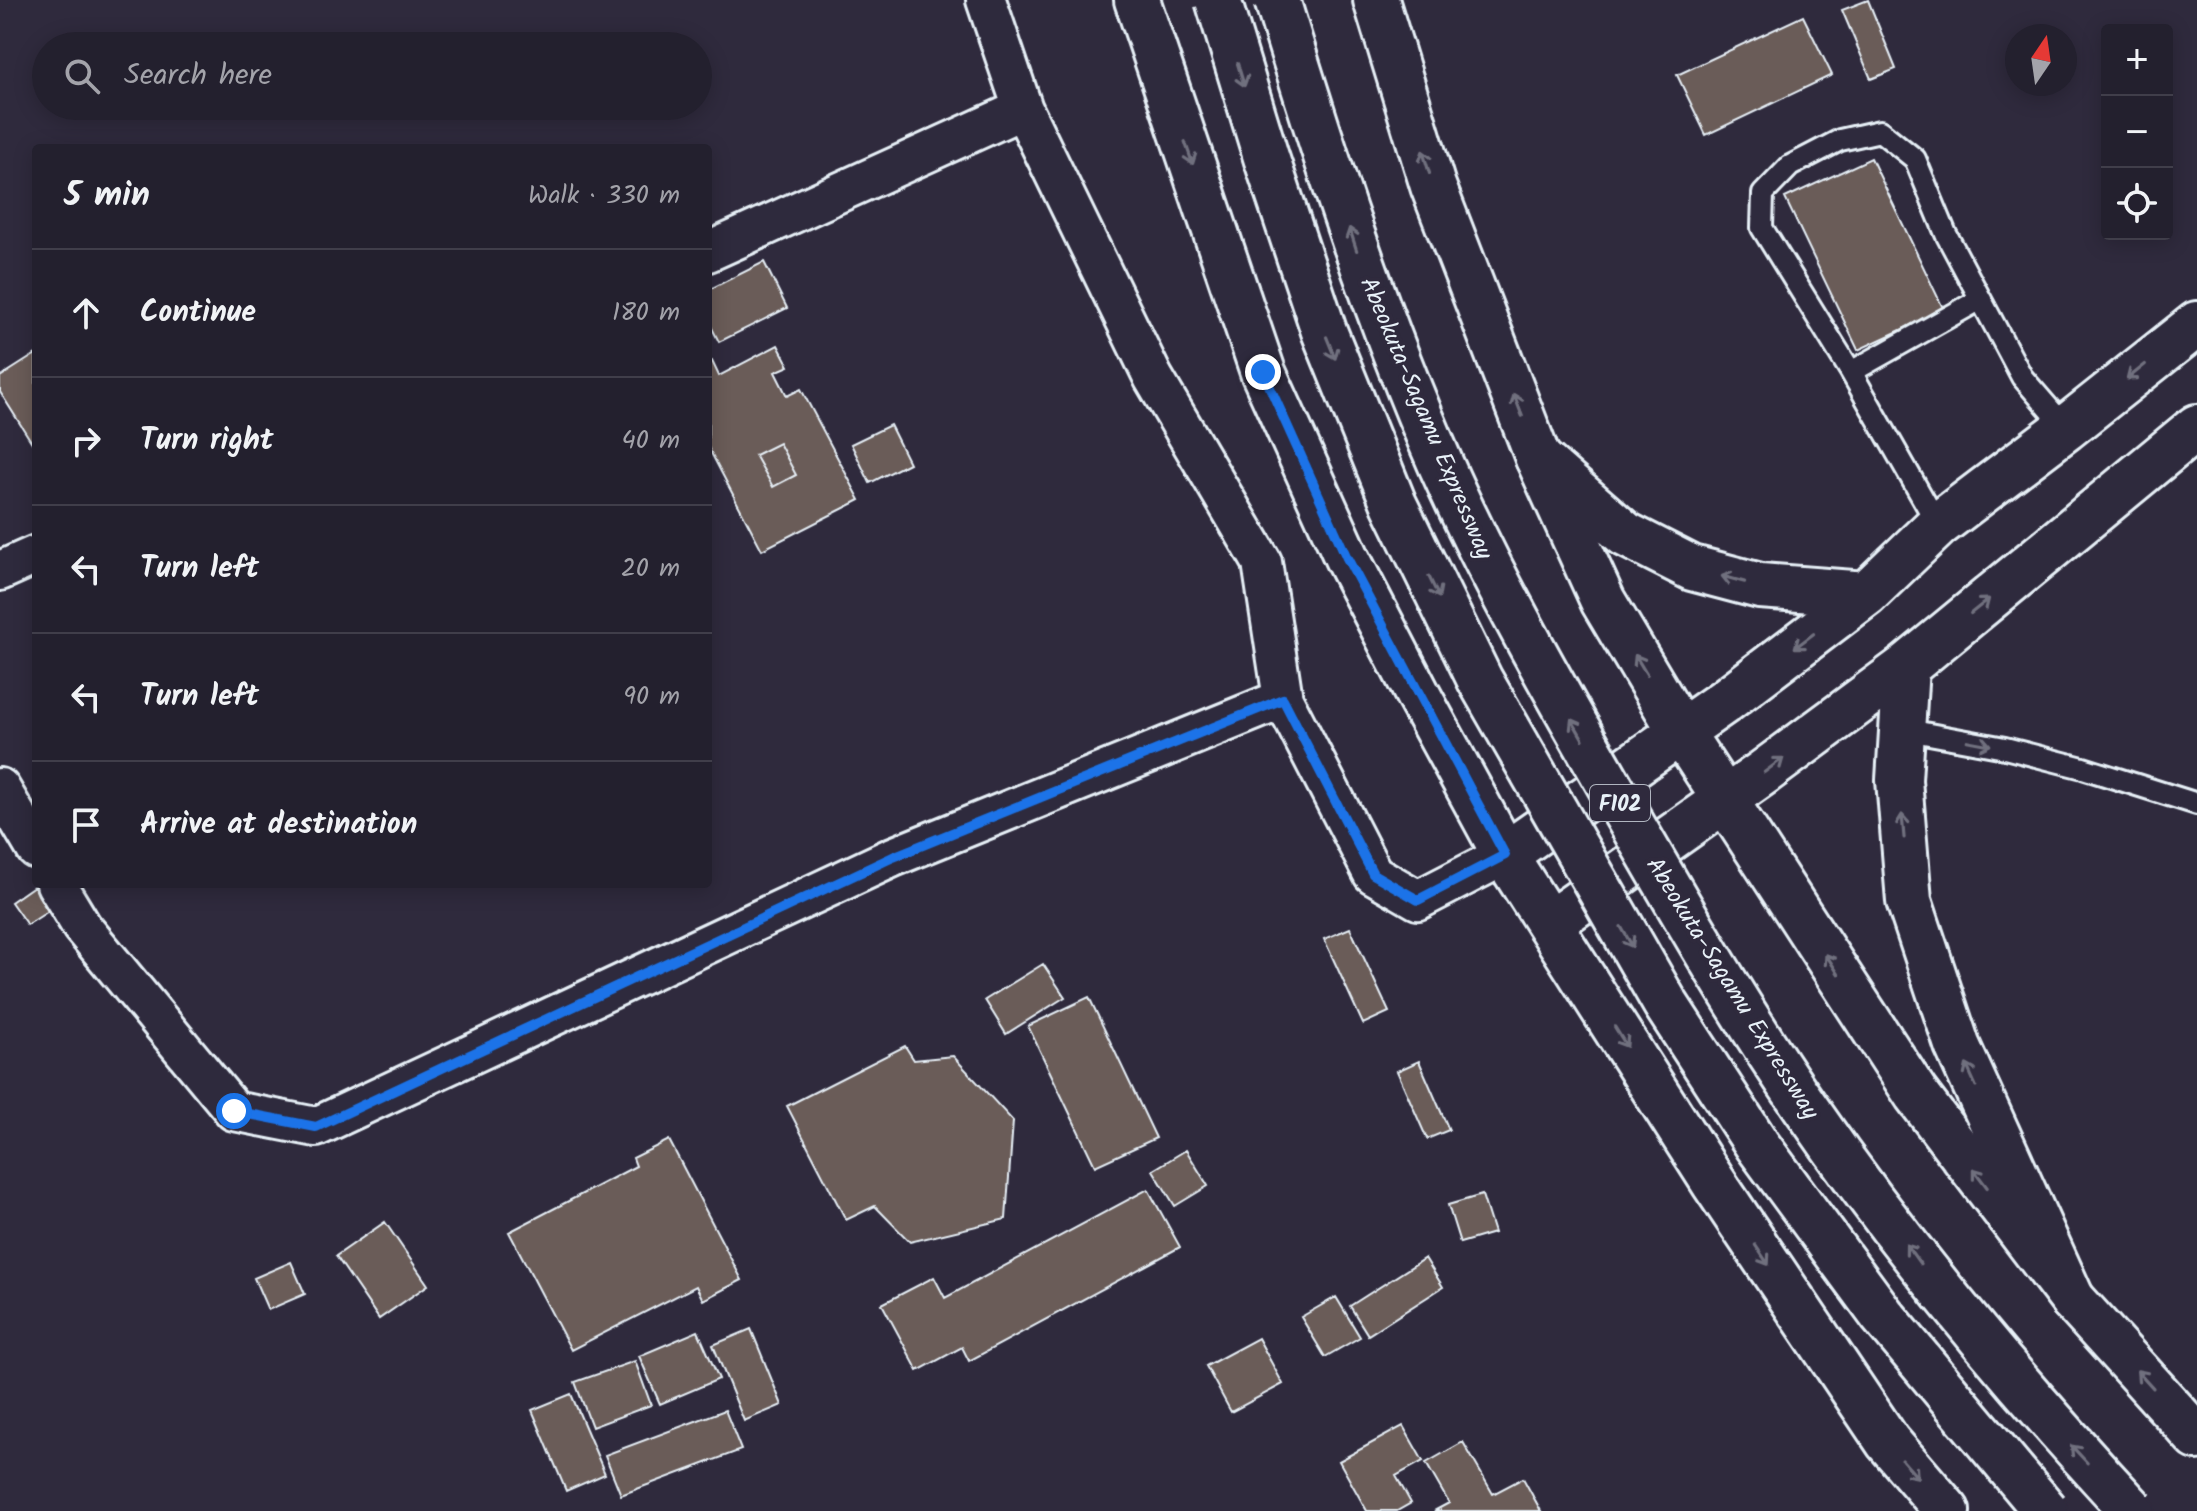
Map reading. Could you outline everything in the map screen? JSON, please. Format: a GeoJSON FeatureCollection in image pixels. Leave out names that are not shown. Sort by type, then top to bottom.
{"type":"FeatureCollection","features":[{"type":"Feature","properties":{"kind":"main road"},"geometry":{"type":"LineString","coordinates":[[1137,0],[1263,372],[1347,558],[1505,855],[1714,1183],[1879,1429],[1947,1511]]}},
{"type":"Feature","properties":{"kind":"main road","name":"F102"},"geometry":{"type":"LineString","coordinates":[[1218,0],[1324,331],[1394,504],[1480,680],[1665,1003],[1758,1146],[1882,1315],[2046,1511]]}},
{"type":"Feature","properties":{"kind":"main road","name":"Abeokuta-Sagamu Expressway"},"geometry":{"type":"LineString","coordinates":[[1277,0],[1371,294],[1442,466],[1527,642],[1713,966],[1806,1108],[1934,1283],[2066,1440],[2133,1511]]}},
{"type":"Feature","properties":{"kind":"main road"},"geometry":{"type":"LineString","coordinates":[[1376,0],[1433,186],[1538,458],[1603,601],[1681,732],[1916,1094],[2072,1299],[2197,1437]]}},
{"type":"Feature","properties":{"kind":"main road"},"geometry":{"type":"LineString","coordinates":[[1505,855],[1681,732],[1866,594],[1938,525],[2197,324]]}},
{"type":"Feature","properties":{"kind":"main road"},"geometry":{"type":"LineString","coordinates":[[1550,923],[1906,667],[2197,427]]}},
{"type":"Feature","properties":{"kind":"main road"},"geometry":{"type":"LineString","coordinates":[[1538,458],[1625,534],[1692,568],[1760,586],[1866,594]]}},
{"type":"Feature","properties":{"kind":"main road"},"geometry":{"type":"LineString","coordinates":[[1906,667],[1899,780],[1909,901],[1957,1045],[2072,1299]]}},
{"type":"Feature","properties":{"kind":"street"},"geometry":{"type":"LineString","coordinates":[[986,0],[1023,109],[1153,377],[1262,562],[1283,699],[1373,874],[1418,900],[1505,855]]}},
{"type":"Feature","properties":{"kind":"street"},"geometry":{"type":"LineString","coordinates":[[712,250],[1023,109]]}},
{"type":"Feature","properties":{"kind":"street"},"geometry":{"type":"LineString","coordinates":[[0,571],[32,557]]}},
{"type":"Feature","properties":{"kind":"street"},"geometry":{"type":"LineString","coordinates":[[58,888],[82,927],[234,1111],[316,1127],[893,857],[1283,699]]}},
{"type":"Feature","properties":{"kind":"street"},"geometry":{"type":"LineString","coordinates":[[0,788],[32,842]]}},
{"type":"Feature","properties":{"kind":"lane"},"geometry":{"type":"LineString","coordinates":[[1938,525],[1851,372],[1762,228],[1763,194],[1790,166],[1840,140],[1880,131],[1915,159],[1946,234],[2022,377],[2066,428]]}},
{"type":"Feature","properties":{"kind":"lane"},"geometry":{"type":"LineString","coordinates":[[1851,372],[1979,300]]}},
{"type":"Feature","properties":{"kind":"lane"},"geometry":{"type":"LineString","coordinates":[[1902,729],[2005,748],[2197,804]]}},
{"type":"Feature","properties":{"kind":"building"},"geometry":{"type":"Polygon","coordinates":[[[1868,0],[1896,69],[1871,79],[1842,10],[1868,0]]]}},
{"type":"Feature","properties":{"kind":"building"},"geometry":{"type":"Polygon","coordinates":[[[1803,16],[1832,75],[1706,135],[1677,75],[1803,16]]]}},
{"type":"Feature","properties":{"kind":"building"},"geometry":{"type":"Polygon","coordinates":[[[1871,158],[1944,310],[1858,350],[1785,198],[1871,158]]]}},
{"type":"Feature","properties":{"kind":"building"},"geometry":{"type":"Polygon","coordinates":[[[764,262],[787,308],[719,342],[712,328],[712,288],[764,262]]]}},
{"type":"Feature","properties":{"kind":"building"},"geometry":{"type":"Polygon","coordinates":[[[778,345],[789,366],[775,372],[787,396],[801,389],[860,500],[762,550],[712,455],[712,361],[719,376],[778,345]],[[779,443],[755,455],[773,487],[796,475],[779,443]]]}},
{"type":"Feature","properties":{"kind":"building"},"geometry":{"type":"Polygon","coordinates":[[[32,357],[32,443],[0,392],[0,377],[32,357]]]}},
{"type":"Feature","properties":{"kind":"building"},"geometry":{"type":"Polygon","coordinates":[[[890,425],[909,463],[870,483],[851,444],[890,425]]]}},
{"type":"Feature","properties":{"kind":"building"},"geometry":{"type":"Polygon","coordinates":[[[779,443],[796,475],[773,487],[755,455],[779,443]]]}},
{"type":"Feature","properties":{"kind":"building"},"geometry":{"type":"Polygon","coordinates":[[[35,888],[50,910],[27,925],[11,902],[35,888]]]}},
{"type":"Feature","properties":{"kind":"building"},"geometry":{"type":"Polygon","coordinates":[[[1350,928],[1389,1012],[1363,1024],[1324,939],[1350,928]]]}},
{"type":"Feature","properties":{"kind":"building"},"geometry":{"type":"Polygon","coordinates":[[[1043,964],[1065,997],[1006,1034],[985,1000],[1043,964]]]}},
{"type":"Feature","properties":{"kind":"building"},"geometry":{"type":"Polygon","coordinates":[[[1089,997],[1156,1138],[1095,1166],[1028,1026],[1089,997]]]}},
{"type":"Feature","properties":{"kind":"building"},"geometry":{"type":"Polygon","coordinates":[[[905,1046],[914,1060],[953,1056],[1013,1121],[1006,1219],[910,1242],[875,1206],[846,1220],[787,1106],[905,1046]]]}},
{"type":"Feature","properties":{"kind":"building"},"geometry":{"type":"Polygon","coordinates":[[[1419,1061],[1449,1130],[1427,1139],[1397,1071],[1419,1061]]]}},
{"type":"Feature","properties":{"kind":"building"},"geometry":{"type":"Polygon","coordinates":[[[669,1140],[742,1280],[703,1300],[696,1286],[571,1350],[509,1232],[636,1166],[633,1158],[669,1140]]]}},
{"type":"Feature","properties":{"kind":"building"},"geometry":{"type":"Polygon","coordinates":[[[1186,1150],[1208,1186],[1175,1206],[1153,1170],[1186,1150]]]}},
{"type":"Feature","properties":{"kind":"building"},"geometry":{"type":"Polygon","coordinates":[[[1148,1189],[1180,1247],[969,1361],[962,1347],[918,1371],[882,1304],[934,1277],[945,1298],[1148,1189]]]}},
{"type":"Feature","properties":{"kind":"building"},"geometry":{"type":"Polygon","coordinates":[[[1482,1195],[1494,1233],[1460,1243],[1448,1205],[1482,1195]]]}},
{"type":"Feature","properties":{"kind":"building"},"geometry":{"type":"Polygon","coordinates":[[[385,1222],[428,1285],[379,1319],[336,1256],[385,1222]]]}},
{"type":"Feature","properties":{"kind":"building"},"geometry":{"type":"Polygon","coordinates":[[[1425,1258],[1443,1287],[1368,1335],[1350,1306],[1425,1258]]]}},
{"type":"Feature","properties":{"kind":"building"},"geometry":{"type":"Polygon","coordinates":[[[291,1262],[305,1294],[268,1310],[254,1278],[291,1262]]]}},
{"type":"Feature","properties":{"kind":"building"},"geometry":{"type":"Polygon","coordinates":[[[1336,1297],[1360,1337],[1325,1357],[1301,1317],[1336,1297]]]}},
{"type":"Feature","properties":{"kind":"building"},"geometry":{"type":"Polygon","coordinates":[[[751,1329],[782,1405],[744,1421],[713,1345],[751,1329]]]}},
{"type":"Feature","properties":{"kind":"building"},"geometry":{"type":"Polygon","coordinates":[[[698,1331],[719,1379],[660,1404],[639,1356],[698,1331]]]}},
{"type":"Feature","properties":{"kind":"building"},"geometry":{"type":"Polygon","coordinates":[[[1258,1338],[1283,1384],[1231,1412],[1206,1366],[1258,1338]]]}},
{"type":"Feature","properties":{"kind":"building"},"geometry":{"type":"Polygon","coordinates":[[[635,1361],[651,1405],[592,1427],[575,1382],[635,1361]]]}},
{"type":"Feature","properties":{"kind":"building"},"geometry":{"type":"Polygon","coordinates":[[[571,1394],[605,1474],[566,1491],[532,1410],[571,1394]]]}},
{"type":"Feature","properties":{"kind":"building"},"geometry":{"type":"Polygon","coordinates":[[[725,1410],[741,1450],[621,1495],[605,1455],[725,1410]]]}},
{"type":"Feature","properties":{"kind":"building"},"geometry":{"type":"Polygon","coordinates":[[[1403,1426],[1423,1461],[1396,1476],[1411,1503],[1397,1511],[1367,1511],[1339,1461],[1403,1426]]]}},
{"type":"Feature","properties":{"kind":"building"},"geometry":{"type":"Polygon","coordinates":[[[1463,1442],[1493,1494],[1523,1478],[1541,1511],[1434,1511],[1449,1503],[1426,1463],[1463,1442]]]}},
{"type":"Feature","properties":{"kind":"route"},"geometry":{"type":"LineString","coordinates":[[234,1111],[316,1127],[893,857],[1283,699],[1373,874],[1418,900],[1505,855],[1347,558],[1263,372]]}}]}
